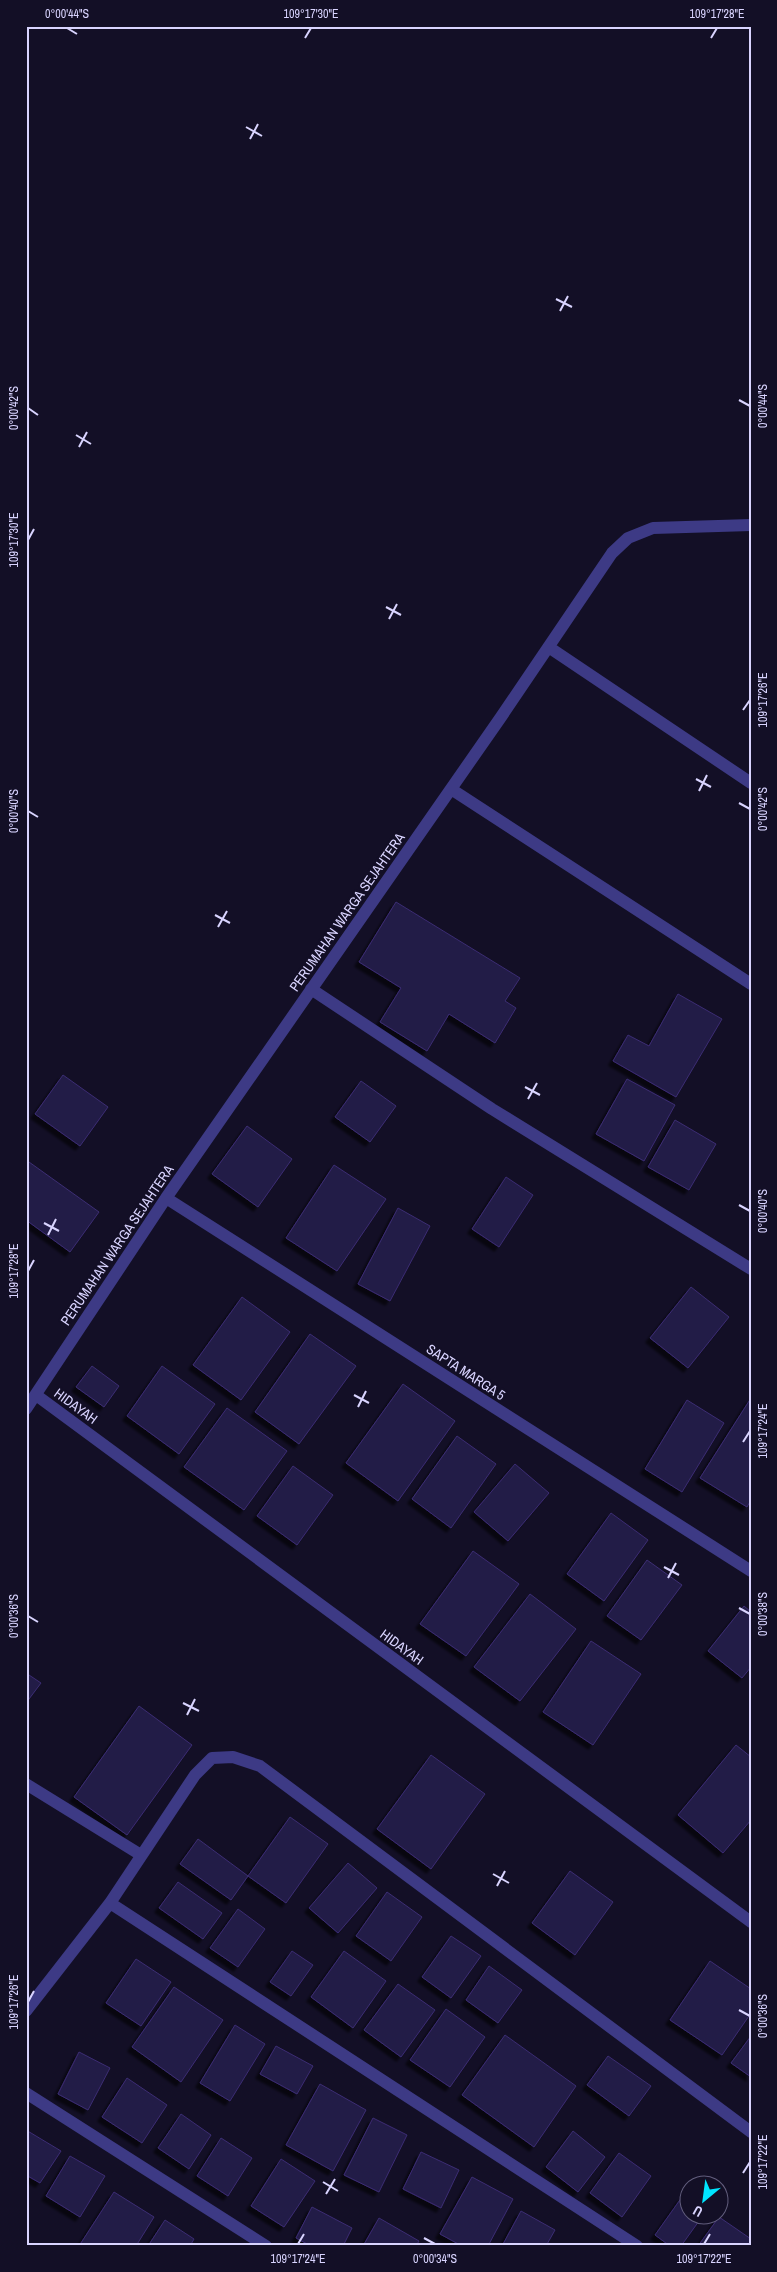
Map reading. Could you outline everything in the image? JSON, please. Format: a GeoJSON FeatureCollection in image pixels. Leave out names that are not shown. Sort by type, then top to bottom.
{"type":"FeatureCollection","features":[{"type":"Feature","properties":{"kind":"street","name":"PERUMAHAN WARGA SEJAHTERA"},"geometry":{"type":"LineString","coordinates":[[26,1409],[166,1198],[550,648],[612,553],[628,538],[653,528],[751,524]]}},
{"type":"Feature","properties":{"kind":"street"},"geometry":{"type":"LineString","coordinates":[[550,648],[751,783]]}},
{"type":"Feature","properties":{"kind":"street"},"geometry":{"type":"LineString","coordinates":[[451,790],[751,984]]}},
{"type":"Feature","properties":{"kind":"street"},"geometry":{"type":"LineString","coordinates":[[311,989],[492,1109],[751,1269]]}},
{"type":"Feature","properties":{"kind":"street","name":"SAPTA MARGA 5"},"geometry":{"type":"LineString","coordinates":[[166,1198],[751,1571]]}},
{"type":"Feature","properties":{"kind":"street","name":"HIDAYAH"},"geometry":{"type":"LineString","coordinates":[[36,1396],[751,1922]]}},
{"type":"Feature","properties":{"kind":"street"},"geometry":{"type":"LineString","coordinates":[[26,2011],[110,1903],[195,1775],[212,1758],[233,1757],[260,1766],[751,2132]]}},
{"type":"Feature","properties":{"kind":"street"},"geometry":{"type":"LineString","coordinates":[[26,1784],[141,1855]]}},
{"type":"Feature","properties":{"kind":"street"},"geometry":{"type":"LineString","coordinates":[[110,1903],[637,2246]]}},
{"type":"Feature","properties":{"kind":"street"},"geometry":{"type":"LineString","coordinates":[[26,2093],[266,2246]]}},
{"type":"Feature","properties":{"kind":"building"},"geometry":{"type":"Polygon","coordinates":[[[396,902],[520,978],[505,1001],[516,1008],[495,1043],[449,1014],[427,1051],[380,1022],[401,988],[359,962],[396,902]]]}},
{"type":"Feature","properties":{"kind":"building"},"geometry":{"type":"Polygon","coordinates":[[[678,994],[722,1019],[676,1097],[613,1061],[628,1035],[649,1046],[678,994]]]}},
{"type":"Feature","properties":{"kind":"building"},"geometry":{"type":"Polygon","coordinates":[[[63,1075],[108,1107],[80,1146],[35,1114],[63,1075]]]}},
{"type":"Feature","properties":{"kind":"building"},"geometry":{"type":"Polygon","coordinates":[[[627,1079],[675,1105],[644,1161],[596,1134],[627,1079]]]}},
{"type":"Feature","properties":{"kind":"building"},"geometry":{"type":"Polygon","coordinates":[[[361,1081],[396,1106],[370,1142],[335,1117],[361,1081]]]}},
{"type":"Feature","properties":{"kind":"building"},"geometry":{"type":"Polygon","coordinates":[[[675,1120],[716,1144],[689,1190],[648,1167],[675,1120]]]}},
{"type":"Feature","properties":{"kind":"building"},"geometry":{"type":"Polygon","coordinates":[[[247,1126],[292,1159],[258,1207],[212,1174],[247,1126]]]}},
{"type":"Feature","properties":{"kind":"building"},"geometry":{"type":"Polygon","coordinates":[[[29,1162],[99,1212],[70,1252],[26,1220],[26,1167],[29,1162]]]}},
{"type":"Feature","properties":{"kind":"building"},"geometry":{"type":"Polygon","coordinates":[[[334,1165],[386,1199],[337,1271],[286,1238],[334,1165]]]}},
{"type":"Feature","properties":{"kind":"building"},"geometry":{"type":"Polygon","coordinates":[[[506,1177],[533,1195],[499,1247],[472,1229],[506,1177]]]}},
{"type":"Feature","properties":{"kind":"building"},"geometry":{"type":"Polygon","coordinates":[[[398,1208],[430,1226],[390,1301],[358,1284],[398,1208]]]}},
{"type":"Feature","properties":{"kind":"building"},"geometry":{"type":"Polygon","coordinates":[[[691,1287],[729,1317],[688,1368],[650,1338],[691,1287]]]}},
{"type":"Feature","properties":{"kind":"building"},"geometry":{"type":"Polygon","coordinates":[[[242,1297],[290,1332],[241,1400],[193,1365],[242,1297]]]}},
{"type":"Feature","properties":{"kind":"building"},"geometry":{"type":"Polygon","coordinates":[[[310,1334],[356,1366],[299,1444],[255,1412],[310,1334]]]}},
{"type":"Feature","properties":{"kind":"building"},"geometry":{"type":"Polygon","coordinates":[[[92,1366],[119,1386],[104,1407],[76,1387],[92,1366]]]}},
{"type":"Feature","properties":{"kind":"building"},"geometry":{"type":"Polygon","coordinates":[[[162,1366],[215,1404],[179,1454],[127,1416],[162,1366]]]}},
{"type":"Feature","properties":{"kind":"building"},"geometry":{"type":"Polygon","coordinates":[[[403,1384],[455,1421],[398,1501],[346,1463],[403,1384]]]}},
{"type":"Feature","properties":{"kind":"building"},"geometry":{"type":"Polygon","coordinates":[[[751,1398],[751,1500],[747,1507],[700,1478],[751,1398]]]}},
{"type":"Feature","properties":{"kind":"building"},"geometry":{"type":"Polygon","coordinates":[[[687,1400],[724,1423],[682,1492],[645,1469],[687,1400]]]}},
{"type":"Feature","properties":{"kind":"building"},"geometry":{"type":"Polygon","coordinates":[[[227,1408],[287,1451],[244,1510],[184,1467],[227,1408]]]}},
{"type":"Feature","properties":{"kind":"building"},"geometry":{"type":"Polygon","coordinates":[[[457,1436],[496,1464],[451,1528],[412,1499],[457,1436]]]}},
{"type":"Feature","properties":{"kind":"building"},"geometry":{"type":"Polygon","coordinates":[[[515,1464],[549,1493],[508,1541],[474,1512],[515,1464]]]}},
{"type":"Feature","properties":{"kind":"building"},"geometry":{"type":"Polygon","coordinates":[[[293,1466],[333,1495],[297,1545],[257,1516],[293,1466]]]}},
{"type":"Feature","properties":{"kind":"building"},"geometry":{"type":"Polygon","coordinates":[[[611,1513],[648,1540],[604,1601],[567,1574],[611,1513]]]}},
{"type":"Feature","properties":{"kind":"building"},"geometry":{"type":"Polygon","coordinates":[[[473,1551],[519,1584],[466,1656],[420,1624],[473,1551]]]}},
{"type":"Feature","properties":{"kind":"building"},"geometry":{"type":"Polygon","coordinates":[[[647,1560],[682,1585],[641,1640],[607,1616],[647,1560]]]}},
{"type":"Feature","properties":{"kind":"building"},"geometry":{"type":"Polygon","coordinates":[[[530,1594],[576,1629],[520,1701],[474,1667],[530,1594]]]}},
{"type":"Feature","properties":{"kind":"building"},"geometry":{"type":"Polygon","coordinates":[[[744,1606],[751,1612],[751,1667],[742,1678],[708,1651],[744,1606]]]}},
{"type":"Feature","properties":{"kind":"building"},"geometry":{"type":"Polygon","coordinates":[[[591,1641],[641,1674],[593,1745],[543,1712],[591,1641]]]}},
{"type":"Feature","properties":{"kind":"building"},"geometry":{"type":"Polygon","coordinates":[[[26,1673],[41,1683],[26,1703],[26,1673]]]}},
{"type":"Feature","properties":{"kind":"building"},"geometry":{"type":"Polygon","coordinates":[[[139,1706],[192,1745],[127,1835],[74,1797],[139,1706]]]}},
{"type":"Feature","properties":{"kind":"building"},"geometry":{"type":"Polygon","coordinates":[[[736,1745],[751,1757],[751,1820],[723,1853],[678,1815],[736,1745]]]}},
{"type":"Feature","properties":{"kind":"building"},"geometry":{"type":"Polygon","coordinates":[[[431,1755],[485,1794],[431,1869],[377,1829],[431,1755]]]}},
{"type":"Feature","properties":{"kind":"building"},"geometry":{"type":"Polygon","coordinates":[[[290,1817],[328,1844],[286,1903],[248,1876],[290,1817]]]}},
{"type":"Feature","properties":{"kind":"building"},"geometry":{"type":"Polygon","coordinates":[[[198,1839],[248,1876],[231,1900],[180,1864],[198,1839]]]}},
{"type":"Feature","properties":{"kind":"building"},"geometry":{"type":"Polygon","coordinates":[[[348,1863],[377,1888],[338,1933],[309,1908],[348,1863]]]}},
{"type":"Feature","properties":{"kind":"building"},"geometry":{"type":"Polygon","coordinates":[[[570,1871],[613,1902],[575,1955],[532,1923],[570,1871]]]}},
{"type":"Feature","properties":{"kind":"building"},"geometry":{"type":"Polygon","coordinates":[[[178,1882],[222,1913],[203,1939],[159,1908],[178,1882]]]}},
{"type":"Feature","properties":{"kind":"building"},"geometry":{"type":"Polygon","coordinates":[[[387,1892],[422,1917],[391,1961],[356,1936],[387,1892]]]}},
{"type":"Feature","properties":{"kind":"building"},"geometry":{"type":"Polygon","coordinates":[[[238,1909],[265,1929],[238,1967],[210,1948],[238,1909]]]}},
{"type":"Feature","properties":{"kind":"building"},"geometry":{"type":"Polygon","coordinates":[[[451,1936],[481,1956],[451,1998],[422,1977],[451,1936]]]}},
{"type":"Feature","properties":{"kind":"building"},"geometry":{"type":"Polygon","coordinates":[[[292,1951],[313,1965],[291,1996],[270,1982],[292,1951]]]}},
{"type":"Feature","properties":{"kind":"building"},"geometry":{"type":"Polygon","coordinates":[[[344,1951],[386,1981],[353,2028],[311,1997],[344,1951]]]}},
{"type":"Feature","properties":{"kind":"building"},"geometry":{"type":"Polygon","coordinates":[[[136,1959],[171,1982],[141,2026],[106,2003],[136,1959]]]}},
{"type":"Feature","properties":{"kind":"building"},"geometry":{"type":"Polygon","coordinates":[[[710,1961],[751,1989],[751,2013],[722,2055],[670,2020],[710,1961]]]}},
{"type":"Feature","properties":{"kind":"building"},"geometry":{"type":"Polygon","coordinates":[[[489,1966],[522,1990],[498,2023],[466,2000],[489,1966]]]}},
{"type":"Feature","properties":{"kind":"building"},"geometry":{"type":"Polygon","coordinates":[[[398,1984],[435,2010],[401,2057],[364,2030],[398,1984]]]}},
{"type":"Feature","properties":{"kind":"building"},"geometry":{"type":"Polygon","coordinates":[[[174,1987],[223,2020],[181,2082],[132,2047],[174,1987]]]}},
{"type":"Feature","properties":{"kind":"building"},"geometry":{"type":"Polygon","coordinates":[[[446,2009],[485,2037],[450,2087],[410,2060],[446,2009]]]}},
{"type":"Feature","properties":{"kind":"building"},"geometry":{"type":"Polygon","coordinates":[[[235,2025],[265,2044],[230,2101],[200,2083],[235,2025]]]}},
{"type":"Feature","properties":{"kind":"building"},"geometry":{"type":"Polygon","coordinates":[[[505,2035],[576,2086],[534,2147],[462,2095],[505,2035]]]}},
{"type":"Feature","properties":{"kind":"building"},"geometry":{"type":"Polygon","coordinates":[[[751,2036],[751,2077],[731,2063],[751,2036]]]}},
{"type":"Feature","properties":{"kind":"building"},"geometry":{"type":"Polygon","coordinates":[[[276,2046],[313,2066],[297,2094],[260,2074],[276,2046]]]}},
{"type":"Feature","properties":{"kind":"building"},"geometry":{"type":"Polygon","coordinates":[[[79,2052],[110,2068],[88,2110],[58,2094],[79,2052]]]}},
{"type":"Feature","properties":{"kind":"building"},"geometry":{"type":"Polygon","coordinates":[[[608,2056],[651,2086],[629,2116],[587,2085],[608,2056]]]}},
{"type":"Feature","properties":{"kind":"building"},"geometry":{"type":"Polygon","coordinates":[[[127,2078],[167,2105],[142,2143],[102,2117],[127,2078]]]}},
{"type":"Feature","properties":{"kind":"building"},"geometry":{"type":"Polygon","coordinates":[[[320,2084],[366,2110],[333,2171],[286,2145],[320,2084]]]}},
{"type":"Feature","properties":{"kind":"building"},"geometry":{"type":"Polygon","coordinates":[[[181,2114],[211,2135],[189,2169],[158,2148],[181,2114]]]}},
{"type":"Feature","properties":{"kind":"building"},"geometry":{"type":"Polygon","coordinates":[[[373,2118],[407,2135],[379,2192],[344,2175],[373,2118]]]}},
{"type":"Feature","properties":{"kind":"building"},"geometry":{"type":"Polygon","coordinates":[[[26,2130],[61,2151],[40,2183],[26,2175],[26,2130]]]}},
{"type":"Feature","properties":{"kind":"building"},"geometry":{"type":"Polygon","coordinates":[[[573,2131],[605,2157],[578,2192],[546,2167],[573,2131]]]}},
{"type":"Feature","properties":{"kind":"building"},"geometry":{"type":"Polygon","coordinates":[[[221,2138],[252,2158],[228,2196],[197,2176],[221,2138]]]}},
{"type":"Feature","properties":{"kind":"building"},"geometry":{"type":"Polygon","coordinates":[[[421,2152],[459,2170],[441,2208],[403,2189],[421,2152]]]}},
{"type":"Feature","properties":{"kind":"building"},"geometry":{"type":"Polygon","coordinates":[[[619,2153],[651,2176],[622,2217],[590,2193],[619,2153]]]}},
{"type":"Feature","properties":{"kind":"building"},"geometry":{"type":"Polygon","coordinates":[[[70,2156],[105,2176],[80,2217],[46,2196],[70,2156]]]}},
{"type":"Feature","properties":{"kind":"building"},"geometry":{"type":"Polygon","coordinates":[[[281,2159],[315,2181],[284,2227],[251,2206],[281,2159]]]}},
{"type":"Feature","properties":{"kind":"building"},"geometry":{"type":"Polygon","coordinates":[[[472,2177],[513,2199],[488,2246],[462,2246],[440,2234],[472,2177]]]}},
{"type":"Feature","properties":{"kind":"building"},"geometry":{"type":"Polygon","coordinates":[[[114,2192],[154,2217],[136,2246],[79,2246],[114,2192]]]}},
{"type":"Feature","properties":{"kind":"building"},"geometry":{"type":"Polygon","coordinates":[[[680,2200],[680,2224],[697,2224],[681,2246],[670,2246],[655,2235],[680,2200]]]}},
{"type":"Feature","properties":{"kind":"building"},"geometry":{"type":"Polygon","coordinates":[[[312,2207],[352,2228],[343,2246],[311,2246],[296,2238],[312,2207]]]}},
{"type":"Feature","properties":{"kind":"building"},"geometry":{"type":"Polygon","coordinates":[[[521,2211],[555,2230],[546,2246],[502,2246],[521,2211]]]}},
{"type":"Feature","properties":{"kind":"building"},"geometry":{"type":"Polygon","coordinates":[[[379,2218],[419,2241],[416,2246],[363,2246],[379,2218]]]}},
{"type":"Feature","properties":{"kind":"building"},"geometry":{"type":"Polygon","coordinates":[[[165,2220],[194,2239],[190,2246],[148,2246],[165,2220]]]}},
{"type":"Feature","properties":{"kind":"building"},"geometry":{"type":"Polygon","coordinates":[[[714,2224],[729,2224],[751,2239],[748,2246],[698,2246],[714,2224]]]}}]}
